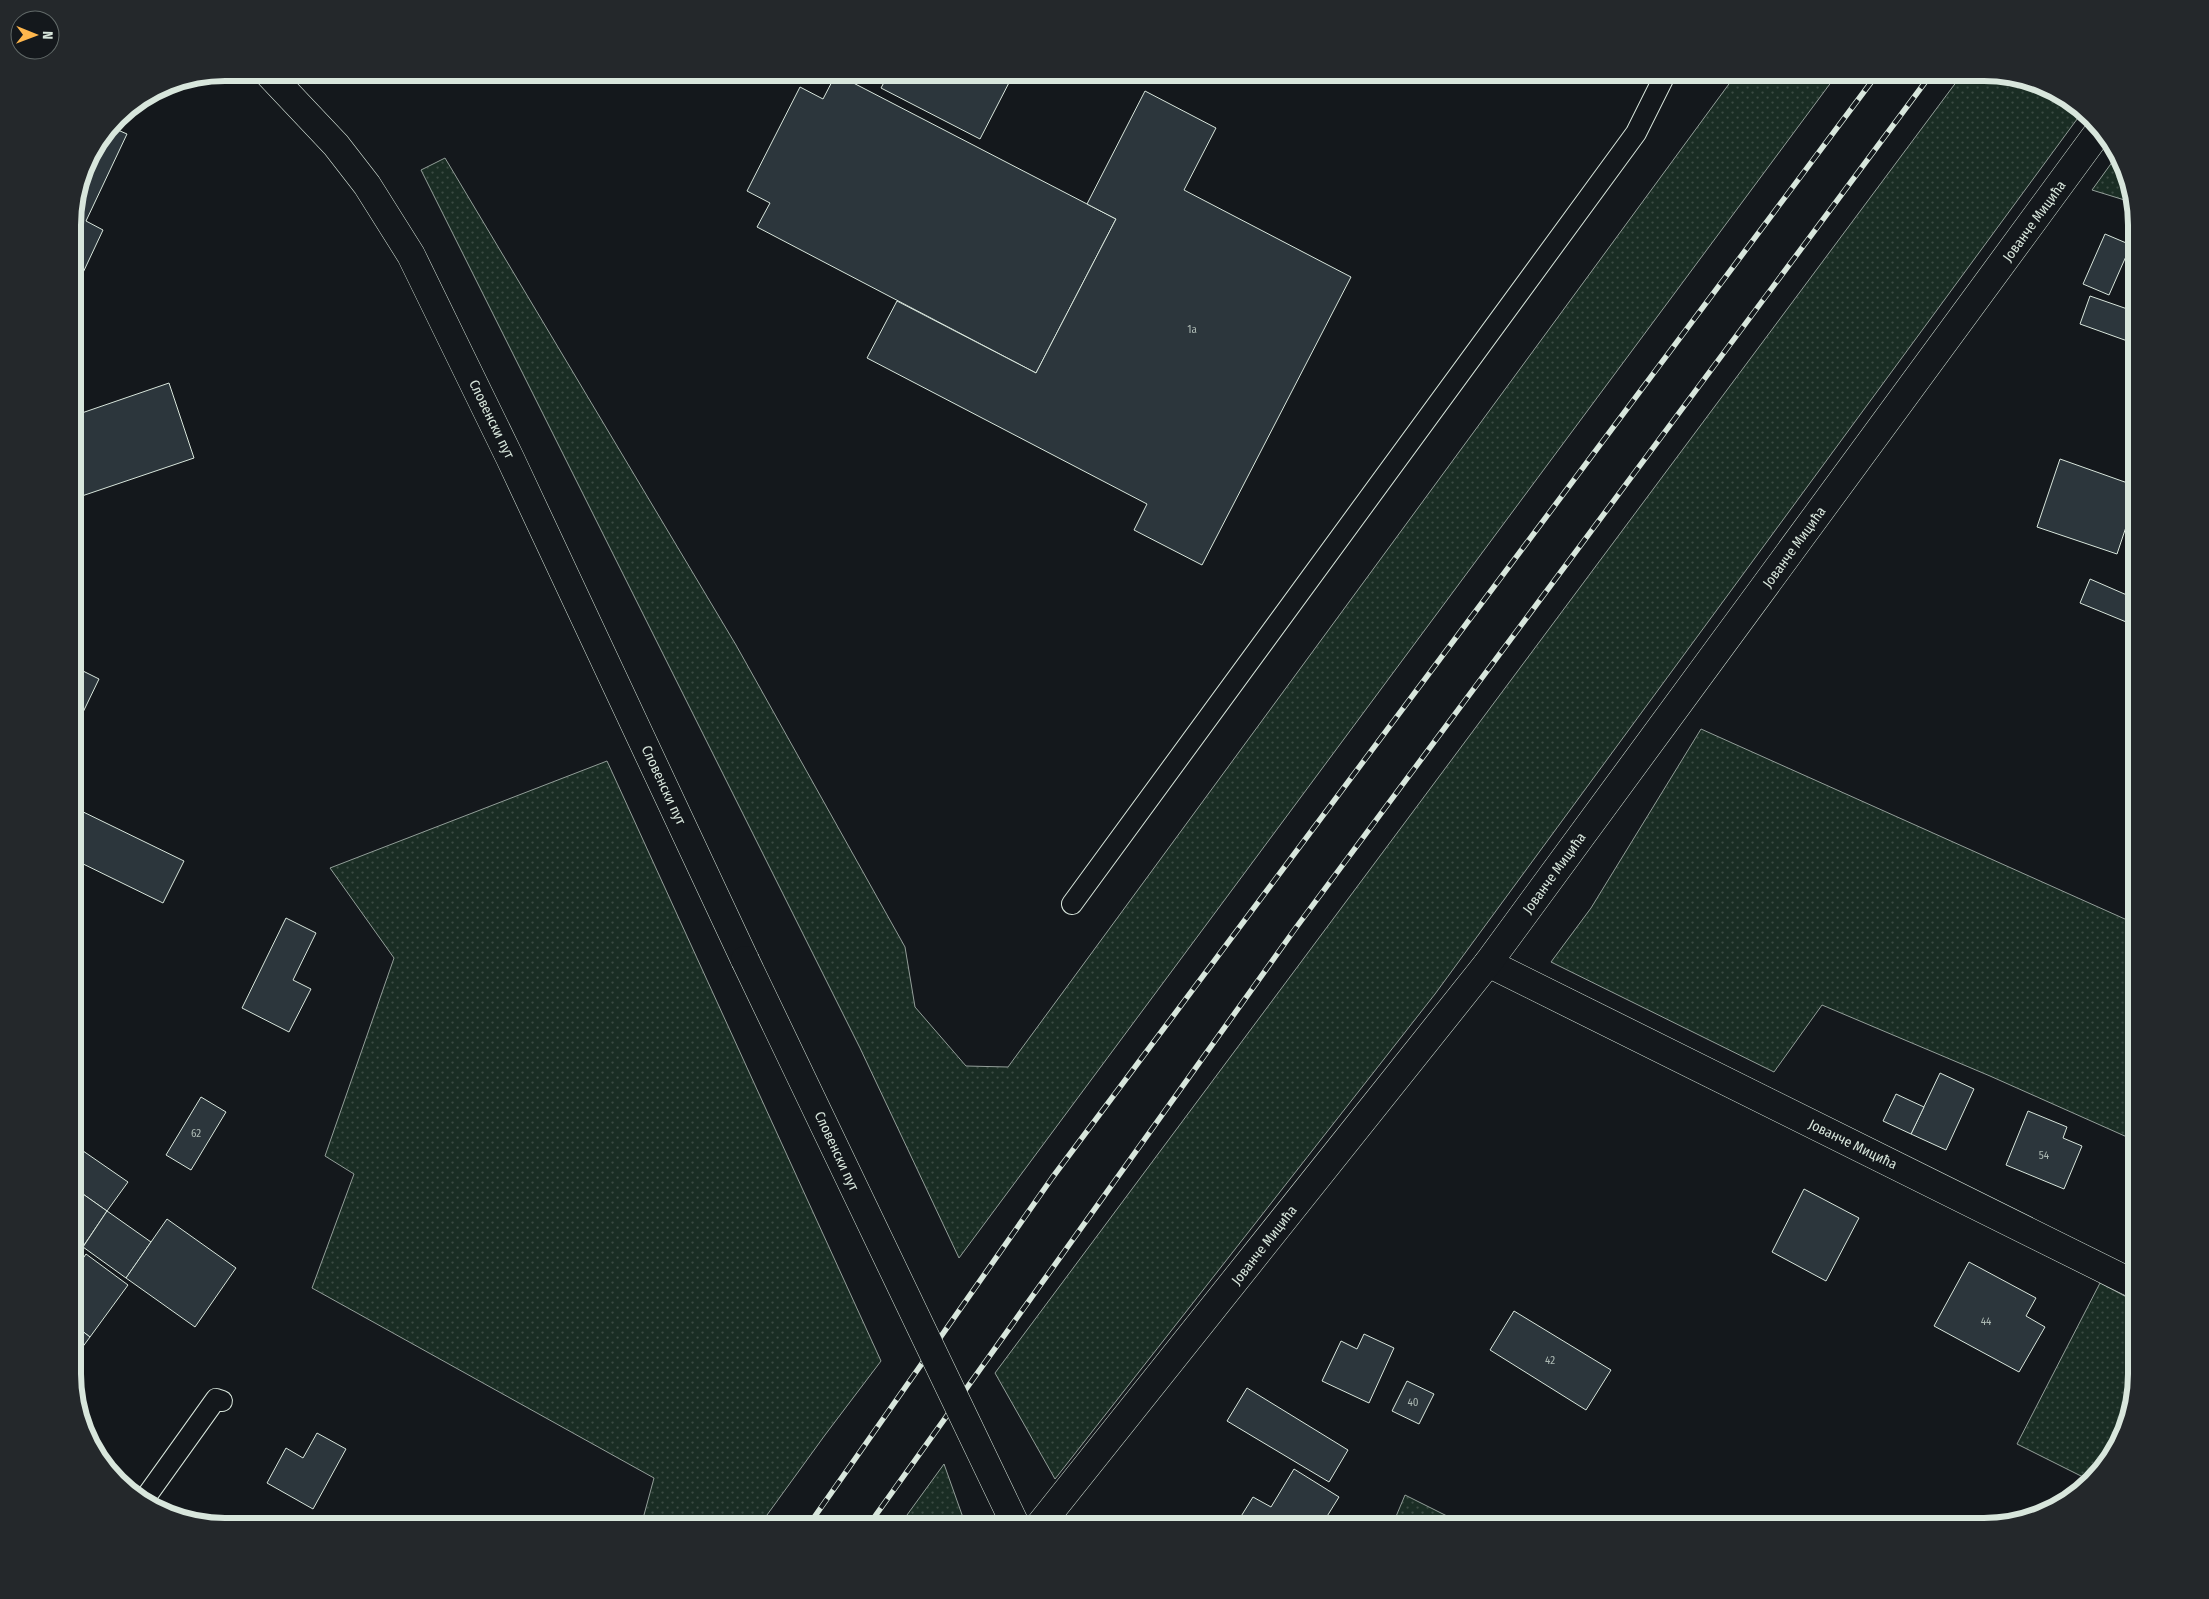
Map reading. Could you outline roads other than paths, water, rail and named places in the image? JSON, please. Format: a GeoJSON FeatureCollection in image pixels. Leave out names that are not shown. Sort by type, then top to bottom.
{"type":"FeatureCollection","features":[{"type":"Feature","properties":{"kind":"street","name":"Словенски пут"},"geometry":{"type":"LineString","coordinates":[[276,81],[336,145],[367,185],[411,254],[506,449],[746,960],[1012,1518]]}},
{"type":"Feature","properties":{"kind":"street","name":"Јованче Мицића"},"geometry":{"type":"LineString","coordinates":[[1046,1518],[1488,963],[2097,135]]}},
{"type":"Feature","properties":{"kind":"street","name":"Јованче Мицића"},"geometry":{"type":"LineString","coordinates":[[1488,963],[2128,1280]]}},
{"type":"Feature","properties":{"kind":"lane"},"geometry":{"type":"LineString","coordinates":[[1072,904],[1636,133],[1662,81]]}},
{"type":"Feature","properties":{"kind":"lane"},"geometry":{"type":"LineString","coordinates":[[147,1495],[216,1399],[222,1401]]}},
{"type":"Feature","properties":{"kind":"railway"},"geometry":{"type":"LineString","coordinates":[[814,1518],[1052,1178],[1872,81]]}},
{"type":"Feature","properties":{"kind":"railway"},"geometry":{"type":"LineString","coordinates":[[874,1518],[1295,929],[1926,81]]}}]}
